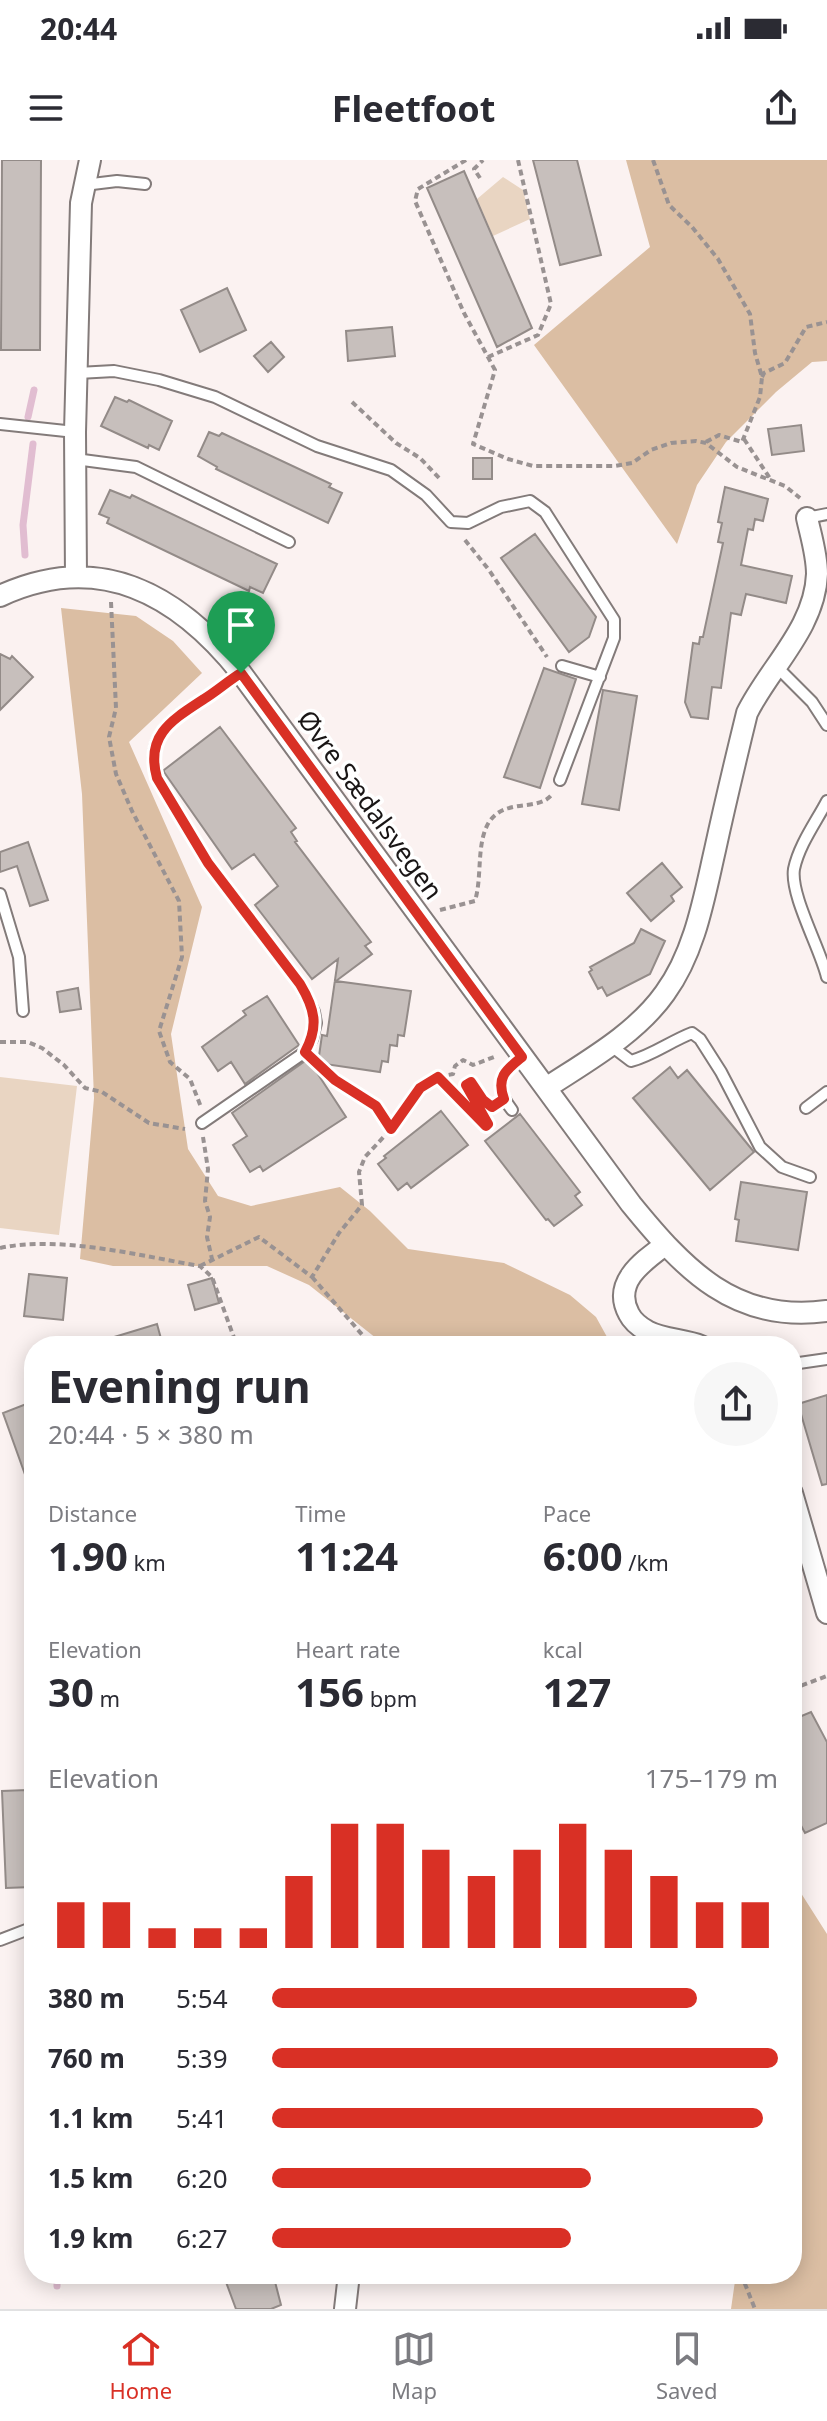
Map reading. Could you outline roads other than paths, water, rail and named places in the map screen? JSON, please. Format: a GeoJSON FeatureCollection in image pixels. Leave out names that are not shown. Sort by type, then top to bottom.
{"type":"FeatureCollection","features":[{"type":"Feature","properties":{"kind":"street"},"geometry":{"type":"LineString","coordinates":[[76,577],[75,432],[81,203],[90,160]]}},
{"type":"Feature","properties":{"kind":"street"},"geometry":{"type":"LineString","coordinates":[[546,1088],[610,1045],[644,1016],[666,993],[684,958],[699,920],[747,713],[759,689],[799,632],[811,602],[817,575],[813,511]]}},
{"type":"Feature","properties":{"kind":"street","name":"Øvre Sædalsvegen"},"geometry":{"type":"LineString","coordinates":[[0,596],[48,580],[76,577],[122,583],[174,607],[219,646],[241,673],[522,1057],[665,1245],[705,1283],[728,1296],[761,1309],[782,1313],[827,1311]]}},
{"type":"Feature","properties":{"kind":"street"},"geometry":{"type":"LineString","coordinates":[[665,1245],[638,1266],[627,1280],[623,1294],[633,1320],[645,1330],[666,1336]]}},
{"type":"Feature","properties":{"kind":"street"},"geometry":{"type":"LineString","coordinates":[[802,1540],[827,1613]]}},
{"type":"Feature","properties":{"kind":"street"},"geometry":{"type":"LineString","coordinates":[[345,2309],[348,2284]]}},
{"type":"Feature","properties":{"kind":"lane"},"geometry":{"type":"LineString","coordinates":[[84,185],[117,181],[145,184]]}},
{"type":"Feature","properties":{"kind":"lane"},"geometry":{"type":"LineString","coordinates":[[78,373],[114,371],[159,380],[215,397],[317,446],[391,470],[426,495],[451,522],[468,523],[501,507],[530,501],[545,512],[614,620],[614,638],[560,780]]}},
{"type":"Feature","properties":{"kind":"lane"},"geometry":{"type":"LineString","coordinates":[[0,424],[75,432]]}},
{"type":"Feature","properties":{"kind":"lane"},"geometry":{"type":"LineString","coordinates":[[75,459],[136,467],[289,542]]}},
{"type":"Feature","properties":{"kind":"lane"},"geometry":{"type":"LineString","coordinates":[[562,666],[600,677]]}},
{"type":"Feature","properties":{"kind":"lane"},"geometry":{"type":"LineString","coordinates":[[776,666],[826,720]]}},
{"type":"Feature","properties":{"kind":"lane"},"geometry":{"type":"LineString","coordinates":[[206,1120],[305,1052],[316,1023],[309,999],[300,984],[208,863],[154,769],[154,745],[167,725],[241,673]]}},
{"type":"Feature","properties":{"kind":"lane"},"geometry":{"type":"LineString","coordinates":[[827,801],[804,842],[794,872],[801,906],[827,977]]}},
{"type":"Feature","properties":{"kind":"lane"},"geometry":{"type":"LineString","coordinates":[[0,894],[19,957],[23,1011]]}},
{"type":"Feature","properties":{"kind":"lane"},"geometry":{"type":"LineString","coordinates":[[610,1045],[631,1061],[648,1056],[671,1041],[692,1033],[700,1039],[721,1072],[760,1147],[782,1167],[810,1177]]}},
{"type":"Feature","properties":{"kind":"lane"},"geometry":{"type":"LineString","coordinates":[[512,1110],[504,1099],[501,1079],[505,1071],[522,1057]]}},
{"type":"Feature","properties":{"kind":"lane"},"geometry":{"type":"LineString","coordinates":[[806,1108],[827,1092]]}},
{"type":"Feature","properties":{"kind":"lane"},"geometry":{"type":"LineString","coordinates":[[802,1363],[827,1359]]}},
{"type":"Feature","properties":{"kind":"lane"},"geometry":{"type":"LineString","coordinates":[[0,1940],[24,1931]]}},
{"type":"Feature","properties":{"kind":"waterway"},"geometry":{"type":"LineString","coordinates":[[28,417],[34,390]]}},
{"type":"Feature","properties":{"kind":"waterway"},"geometry":{"type":"LineString","coordinates":[[25,555],[23,525],[33,444]]}}]}
